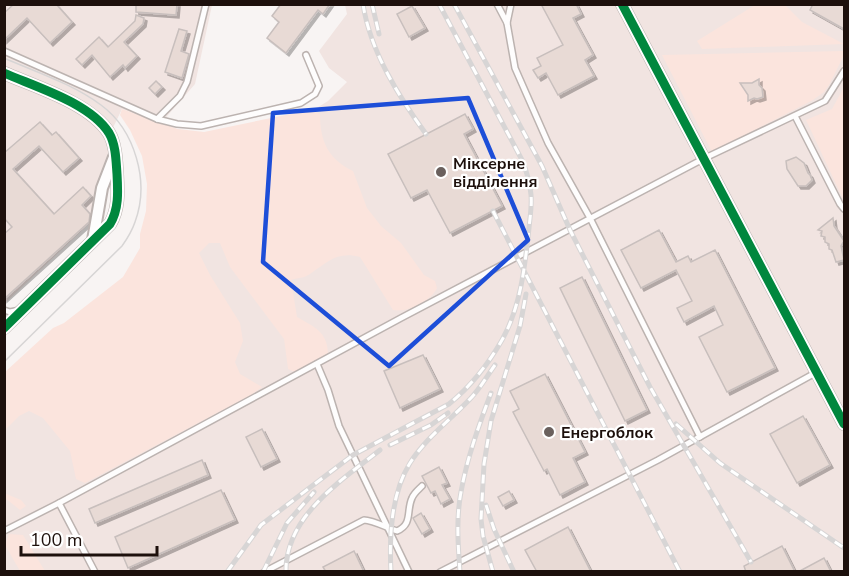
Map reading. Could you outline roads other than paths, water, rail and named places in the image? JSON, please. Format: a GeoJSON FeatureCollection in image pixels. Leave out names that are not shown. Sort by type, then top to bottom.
{"type":"FeatureCollection","features":[{"type":"Feature","properties":{"kind":"street"},"geometry":{"type":"LineString","coordinates":[[622,4],[844,423]]}},
{"type":"Feature","properties":{"kind":"street"},"geometry":{"type":"LineString","coordinates":[[4,73],[80,107],[99,121],[110,135],[115,154],[116,213],[110,224],[4,328]]}},
{"type":"Feature","properties":{"kind":"street"},"geometry":{"type":"LineString","coordinates":[[93,240],[102,188],[115,154]]}},
{"type":"Feature","properties":{"kind":"lane"},"geometry":{"type":"LineString","coordinates":[[157,118],[180,96],[188,82],[206,4]]}},
{"type":"Feature","properties":{"kind":"lane"},"geometry":{"type":"LineString","coordinates":[[497,4],[507,23],[515,68],[548,143],[590,218],[700,437]]}},
{"type":"Feature","properties":{"kind":"lane"},"geometry":{"type":"LineString","coordinates":[[507,23],[511,4]]}},
{"type":"Feature","properties":{"kind":"lane"},"geometry":{"type":"LineString","coordinates":[[4,51],[157,118],[177,124],[201,126],[301,104],[315,94],[319,86],[306,55]]}},
{"type":"Feature","properties":{"kind":"lane"},"geometry":{"type":"LineString","coordinates":[[4,531],[590,218],[705,158],[825,101],[844,71]]}},
{"type":"Feature","properties":{"kind":"lane"},"geometry":{"type":"LineString","coordinates":[[795,116],[844,209]]}},
{"type":"Feature","properties":{"kind":"lane"},"geometry":{"type":"LineString","coordinates":[[4,310],[10,312],[23,310]]}},
{"type":"Feature","properties":{"kind":"lane"},"geometry":{"type":"LineString","coordinates":[[316,364],[328,390],[339,426],[409,572]]}},
{"type":"Feature","properties":{"kind":"lane"},"geometry":{"type":"LineString","coordinates":[[440,572],[700,437],[817,372]]}},
{"type":"Feature","properties":{"kind":"lane"},"geometry":{"type":"LineString","coordinates":[[264,572],[364,520],[397,531],[404,528],[409,520],[413,495],[422,486]]}},
{"type":"Feature","properties":{"kind":"lane"},"geometry":{"type":"LineString","coordinates":[[59,503],[95,572]]}},
{"type":"Feature","properties":{"kind":"tram line"},"geometry":{"type":"LineString","coordinates":[[4,58],[79,91],[113,116],[131,142],[140,174],[141,190],[135,222],[122,246],[4,362]]}},
{"type":"Feature","properties":{"kind":"railway"},"geometry":{"type":"LineString","coordinates":[[363,4],[372,39],[387,73],[426,134]]}},
{"type":"Feature","properties":{"kind":"railway"},"geometry":{"type":"LineString","coordinates":[[372,4],[379,34]]}},
{"type":"Feature","properties":{"kind":"railway"},"geometry":{"type":"LineString","coordinates":[[227,572],[261,525],[308,489],[353,455],[449,404],[457,397],[491,357],[502,340],[514,313],[524,271],[530,216],[531,195],[528,178],[522,160],[439,4]]}},
{"type":"Feature","properties":{"kind":"railway"},"geometry":{"type":"LineString","coordinates":[[454,4],[542,166],[570,230],[650,387],[751,562]]}},
{"type":"Feature","properties":{"kind":"railway"},"geometry":{"type":"LineString","coordinates":[[493,211],[680,572]]}},
{"type":"Feature","properties":{"kind":"railway"},"geometry":{"type":"LineString","coordinates":[[493,572],[483,536],[481,519],[484,464],[491,421],[520,326],[526,294]]}},
{"type":"Feature","properties":{"kind":"railway"},"geometry":{"type":"LineString","coordinates":[[391,572],[390,544],[395,502],[410,463],[438,430],[474,395],[495,365]]}},
{"type":"Feature","properties":{"kind":"railway"},"geometry":{"type":"LineString","coordinates":[[460,572],[459,502],[470,454],[491,393]]}},
{"type":"Feature","properties":{"kind":"railway"},"geometry":{"type":"LineString","coordinates":[[390,445],[431,425],[448,413]]}},
{"type":"Feature","properties":{"kind":"railway"},"geometry":{"type":"LineString","coordinates":[[676,424],[720,463],[844,548]]}},
{"type":"Feature","properties":{"kind":"railway"},"geometry":{"type":"LineString","coordinates":[[286,572],[288,552],[305,517],[333,487],[380,450]]}},
{"type":"Feature","properties":{"kind":"railway"},"geometry":{"type":"LineString","coordinates":[[263,572],[287,523],[314,492]]}},
{"type":"Feature","properties":{"kind":"railway"},"geometry":{"type":"LineString","coordinates":[[486,505],[494,529],[514,572]]}},
{"type":"Feature","properties":{"kind":"place","name":"Міксерне відділення"},"geometry":{"type":"Point","coordinates":[441,172]}},
{"type":"Feature","properties":{"kind":"place","name":"Енергоблок"},"geometry":{"type":"Point","coordinates":[549,432]}}]}
